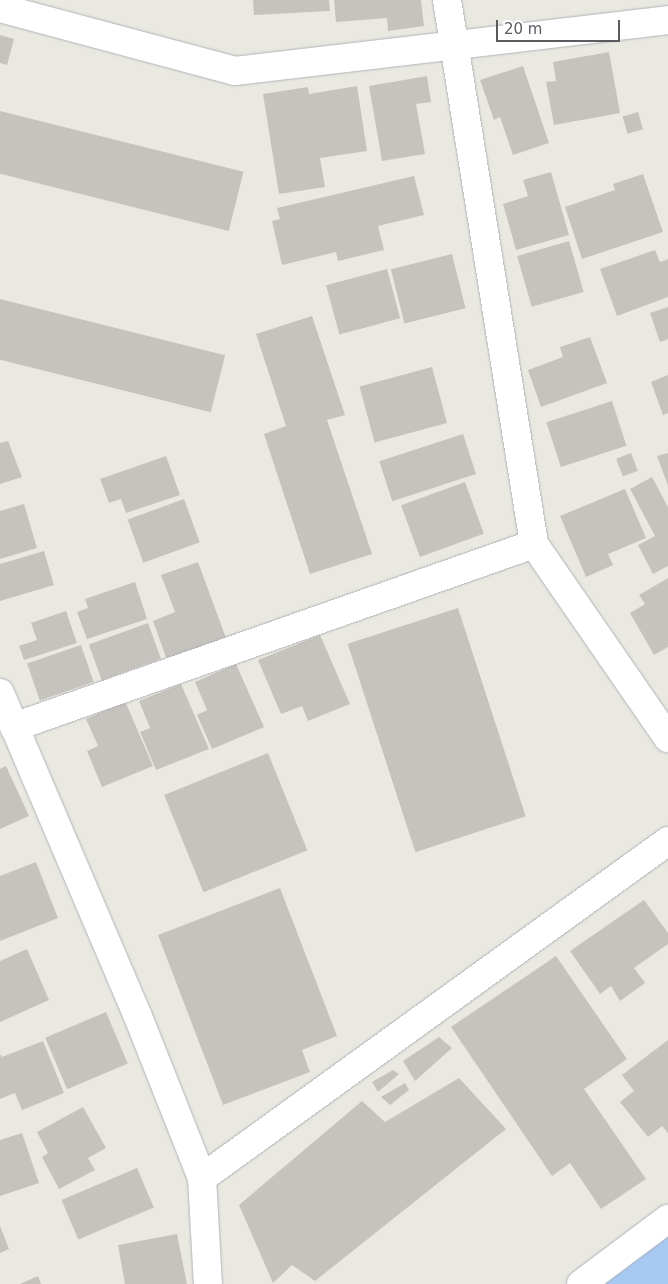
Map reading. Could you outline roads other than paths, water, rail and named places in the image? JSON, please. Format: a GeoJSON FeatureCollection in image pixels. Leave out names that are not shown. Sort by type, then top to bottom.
{"type":"FeatureCollection","features":[{"type":"Feature","properties":{"kind":"street"},"geometry":{"type":"LineString","coordinates":[[447,0],[534,544],[668,738]]}},
{"type":"Feature","properties":{"kind":"street"},"geometry":{"type":"LineString","coordinates":[[0,8],[235,71],[455,47],[668,20]]}},
{"type":"Feature","properties":{"kind":"street"},"geometry":{"type":"LineString","coordinates":[[14,727],[534,544]]}},
{"type":"Feature","properties":{"kind":"street"},"geometry":{"type":"LineString","coordinates":[[0,693],[137,1014],[202,1178],[208,1284]]}},
{"type":"Feature","properties":{"kind":"street"},"geometry":{"type":"LineString","coordinates":[[202,1178],[668,841]]}},
{"type":"Feature","properties":{"kind":"street"},"geometry":{"type":"LineString","coordinates":[[581,1284],[668,1219]]}},
{"type":"Feature","properties":{"kind":"water"},"geometry":{"type":"Polygon","coordinates":[[[668,1234],[668,1284],[601,1284],[668,1234]]]}}]}
